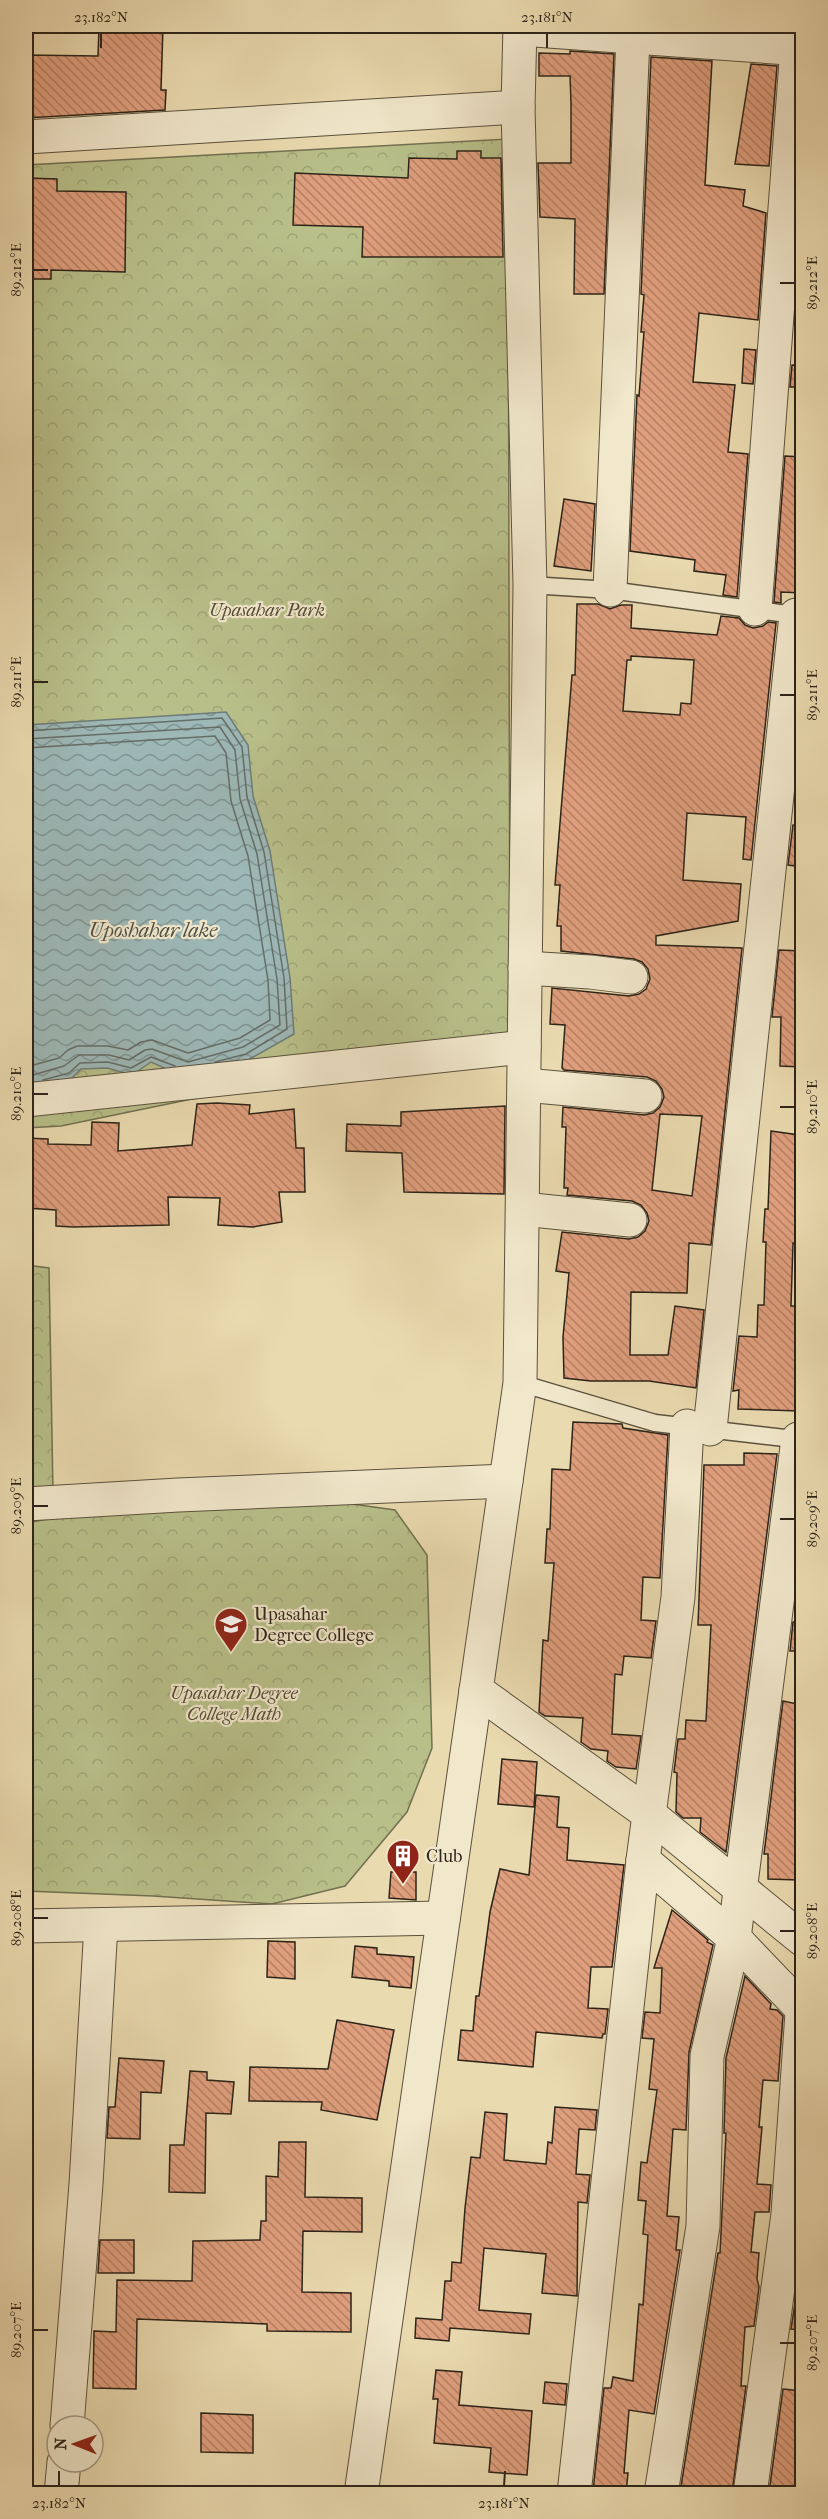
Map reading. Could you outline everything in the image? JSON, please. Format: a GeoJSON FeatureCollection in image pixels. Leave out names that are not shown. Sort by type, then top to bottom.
{"type":"FeatureCollection","features":[{"type":"Feature","properties":{"kind":"street"},"geometry":{"type":"LineString","coordinates":[[361,2493],[520,1383],[530,585],[518,107],[520,27],[800,48],[755,609]]}},
{"type":"Feature","properties":{"kind":"street"},"geometry":{"type":"LineString","coordinates":[[610,590],[633,37]]}},
{"type":"Feature","properties":{"kind":"street"},"geometry":{"type":"LineString","coordinates":[[26,137],[518,107]]}},
{"type":"Feature","properties":{"kind":"street"},"geometry":{"type":"LineString","coordinates":[[574,2493],[643,1860],[678,1597],[799,615]]}},
{"type":"Feature","properties":{"kind":"street"},"geometry":{"type":"LineString","coordinates":[[525,968],[631,977]]}},
{"type":"Feature","properties":{"kind":"street"},"geometry":{"type":"LineString","coordinates":[[26,1100],[524,1047]]}},
{"type":"Feature","properties":{"kind":"street"},"geometry":{"type":"LineString","coordinates":[[525,1085],[645,1096]]}},
{"type":"Feature","properties":{"kind":"street"},"geometry":{"type":"LineString","coordinates":[[523,1209],[630,1220]]}},
{"type":"Feature","properties":{"kind":"street"},"geometry":{"type":"LineString","coordinates":[[661,2493],[703,2226],[708,2056],[734,1938],[800,1439]]}},
{"type":"Feature","properties":{"kind":"street"},"geometry":{"type":"LineString","coordinates":[[26,1504],[506,1481]]}},
{"type":"Feature","properties":{"kind":"street"},"geometry":{"type":"LineString","coordinates":[[476,1690],[649,1814],[802,1939]]}},
{"type":"Feature","properties":{"kind":"street"},"geometry":{"type":"LineString","coordinates":[[643,1860],[734,1938],[802,2011],[788,2214],[750,2493]]}},
{"type":"Feature","properties":{"kind":"street"},"geometry":{"type":"LineString","coordinates":[[26,1926],[443,1918]]}},
{"type":"Feature","properties":{"kind":"street"},"geometry":{"type":"LineString","coordinates":[[68,2414],[86,2184],[100,1925]]}},
{"type":"Feature","properties":{"kind":"street"},"geometry":{"type":"LineString","coordinates":[[61,2493],[63,2474]]}},
{"type":"Feature","properties":{"kind":"lane"},"geometry":{"type":"LineString","coordinates":[[530,585],[610,590],[799,615]]}},
{"type":"Feature","properties":{"kind":"lane"},"geometry":{"type":"LineString","coordinates":[[520,1383],[655,1423],[800,1439]]}},
{"type":"Feature","properties":{"kind":"green space","name":"Upasahar Park"},"geometry":{"type":"Polygon","coordinates":[[[508,139],[510,1055],[192,1099],[61,1126],[26,1128],[26,165],[508,139]]]}},
{"type":"Feature","properties":{"kind":"green space"},"geometry":{"type":"Polygon","coordinates":[[[26,1265],[49,1268],[53,1492],[26,1496],[26,1265]]]}},
{"type":"Feature","properties":{"kind":"green space","name":"Upasahar Degree College Math"},"geometry":{"type":"Polygon","coordinates":[[[352,1504],[395,1510],[427,1555],[432,1748],[407,1812],[345,1886],[272,1904],[26,1891],[26,1523],[110,1508],[352,1504]]]}},
{"type":"Feature","properties":{"kind":"water","name":"Uposhahar lake"},"geometry":{"type":"Polygon","coordinates":[[[226,712],[248,745],[253,796],[270,851],[290,978],[294,1034],[248,1060],[169,1070],[151,1062],[132,1075],[107,1068],[81,1069],[72,1078],[26,1090],[26,725],[226,712]]]}},
{"type":"Feature","properties":{"kind":"building"},"geometry":{"type":"Polygon","coordinates":[[[99,26],[163,26],[161,90],[166,90],[165,110],[26,118],[26,55],[98,56],[99,26]]]}},
{"type":"Feature","properties":{"kind":"building"},"geometry":{"type":"Polygon","coordinates":[[[570,51],[614,54],[604,294],[574,294],[575,219],[540,217],[538,163],[571,163],[571,103],[570,76],[539,76],[539,53],[570,54],[570,51]]]}},
{"type":"Feature","properties":{"kind":"building"},"geometry":{"type":"Polygon","coordinates":[[[651,57],[712,61],[705,185],[745,190],[743,206],[766,213],[758,320],[699,313],[693,382],[735,385],[728,452],[748,454],[737,597],[723,595],[726,575],[694,571],[695,560],[630,551],[637,395],[639,396],[644,332],[641,332],[644,295],[641,294],[651,57]]]}},
{"type":"Feature","properties":{"kind":"building"},"geometry":{"type":"Polygon","coordinates":[[[751,64],[777,66],[769,166],[735,164],[751,64]]]}},
{"type":"Feature","properties":{"kind":"building"},"geometry":{"type":"Polygon","coordinates":[[[457,151],[481,151],[481,158],[501,158],[503,257],[362,257],[363,227],[293,225],[295,173],[408,178],[409,158],[457,159],[457,151]]]}},
{"type":"Feature","properties":{"kind":"building"},"geometry":{"type":"Polygon","coordinates":[[[26,178],[57,179],[57,191],[126,192],[125,272],[51,270],[51,279],[26,279],[26,178]]]}},
{"type":"Feature","properties":{"kind":"building"},"geometry":{"type":"Polygon","coordinates":[[[802,226],[802,294],[797,293],[802,226]]]}},
{"type":"Feature","properties":{"kind":"building"},"geometry":{"type":"Polygon","coordinates":[[[744,349],[756,350],[753,384],[742,383],[744,349]]]}},
{"type":"Feature","properties":{"kind":"building"},"geometry":{"type":"Polygon","coordinates":[[[792,365],[802,366],[802,387],[790,387],[792,365]]]}},
{"type":"Feature","properties":{"kind":"building"},"geometry":{"type":"Polygon","coordinates":[[[785,456],[802,457],[802,593],[781,592],[781,603],[774,602],[785,456]]]}},
{"type":"Feature","properties":{"kind":"building"},"geometry":{"type":"Polygon","coordinates":[[[564,499],[595,504],[591,571],[554,566],[564,499]]]}},
{"type":"Feature","properties":{"kind":"building"},"geometry":{"type":"Polygon","coordinates":[[[577,604],[598,604],[610,609],[621,605],[632,605],[631,628],[717,635],[721,616],[739,618],[745,625],[753,628],[763,626],[768,622],[776,623],[751,860],[743,859],[746,817],[687,813],[683,880],[741,884],[738,921],[656,936],[656,945],[742,948],[711,1245],[689,1243],[687,1293],[631,1292],[630,1355],[668,1355],[675,1306],[704,1310],[696,1388],[649,1381],[591,1381],[564,1378],[563,1337],[569,1273],[556,1271],[562,1232],[629,1239],[638,1237],[645,1231],[649,1221],[641,1205],[632,1201],[567,1195],[568,1188],[564,1188],[566,1127],[562,1127],[563,1107],[644,1115],[653,1113],[660,1107],[664,1097],[656,1081],[647,1077],[564,1070],[562,1068],[565,1025],[550,1024],[552,988],[629,996],[639,994],[646,989],[650,979],[648,969],[642,962],[634,959],[561,951],[561,926],[557,926],[560,885],[555,885],[572,675],[575,675],[577,604]],[[631,656],[631,660],[627,660],[623,711],[680,715],[681,703],[691,704],[694,660],[631,656]],[[660,1114],[652,1190],[692,1196],[702,1116],[660,1114]]]}},
{"type":"Feature","properties":{"kind":"building"},"geometry":{"type":"Polygon","coordinates":[[[793,825],[802,825],[802,867],[788,865],[793,825]]]}},
{"type":"Feature","properties":{"kind":"building"},"geometry":{"type":"Polygon","coordinates":[[[779,950],[802,951],[802,1067],[780,1066],[781,1017],[772,1017],[779,950]]]}},
{"type":"Feature","properties":{"kind":"building"},"geometry":{"type":"Polygon","coordinates":[[[197,1104],[250,1105],[249,1114],[294,1109],[296,1148],[304,1148],[305,1192],[279,1192],[282,1222],[253,1227],[218,1225],[220,1198],[168,1197],[169,1225],[56,1226],[56,1210],[26,1208],[26,1138],[48,1139],[48,1144],[91,1145],[92,1122],[119,1123],[118,1151],[192,1145],[197,1104]]]}},
{"type":"Feature","properties":{"kind":"building"},"geometry":{"type":"Polygon","coordinates":[[[505,1106],[504,1194],[404,1192],[402,1153],[346,1151],[347,1124],[401,1126],[401,1112],[505,1106]]]}},
{"type":"Feature","properties":{"kind":"building"},"geometry":{"type":"Polygon","coordinates":[[[771,1131],[799,1135],[796,1161],[802,1162],[802,1244],[793,1243],[791,1306],[802,1306],[799,1411],[738,1409],[739,1390],[733,1391],[739,1336],[757,1337],[758,1305],[764,1305],[766,1242],[763,1242],[765,1209],[768,1209],[771,1131]]]}},
{"type":"Feature","properties":{"kind":"building"},"geometry":{"type":"Polygon","coordinates":[[[573,1422],[622,1424],[623,1428],[668,1435],[660,1578],[643,1577],[641,1620],[656,1621],[651,1658],[624,1656],[622,1675],[615,1674],[612,1734],[641,1736],[636,1769],[616,1767],[607,1761],[608,1751],[591,1749],[581,1742],[583,1718],[545,1716],[539,1712],[543,1640],[548,1641],[554,1563],[545,1563],[547,1529],[550,1529],[552,1469],[570,1470],[573,1422]]]}},
{"type":"Feature","properties":{"kind":"building"},"geometry":{"type":"Polygon","coordinates":[[[744,1453],[777,1454],[726,1852],[700,1832],[701,1818],[683,1818],[676,1812],[677,1773],[674,1772],[678,1739],[685,1739],[686,1720],[706,1721],[711,1625],[698,1625],[704,1465],[744,1465],[744,1453]]]}},
{"type":"Feature","properties":{"kind":"building"},"geometry":{"type":"Polygon","coordinates":[[[793,1622],[801,1623],[801,1651],[790,1651],[793,1622]]]}},
{"type":"Feature","properties":{"kind":"building"},"geometry":{"type":"Polygon","coordinates":[[[783,1701],[802,1705],[802,1787],[800,1787],[795,1855],[799,1855],[798,1880],[768,1879],[768,1854],[764,1854],[783,1701]]]}},
{"type":"Feature","properties":{"kind":"building"},"geometry":{"type":"Polygon","coordinates":[[[502,1759],[537,1762],[534,1807],[498,1804],[502,1759]]]}},
{"type":"Feature","properties":{"kind":"building"},"geometry":{"type":"Polygon","coordinates":[[[536,1795],[559,1797],[557,1827],[569,1828],[567,1860],[624,1865],[612,1967],[591,1967],[588,2008],[608,2009],[605,2034],[602,2038],[536,2032],[533,2067],[458,2060],[461,2030],[473,2031],[476,1996],[479,1996],[490,1912],[500,1869],[529,1875],[536,1795]]]}},
{"type":"Feature","properties":{"kind":"building","name":"Club"},"geometry":{"type":"Polygon","coordinates":[[[391,1872],[416,1872],[416,1900],[389,1898],[391,1872]]]}},
{"type":"Feature","properties":{"kind":"building"},"geometry":{"type":"Polygon","coordinates":[[[672,1910],[713,1945],[689,2052],[686,2130],[673,2129],[667,2216],[679,2217],[676,2250],[680,2250],[654,2414],[629,2410],[624,2473],[628,2473],[626,2493],[593,2491],[604,2388],[611,2388],[613,2377],[633,2381],[639,2304],[643,2305],[648,2235],[643,2234],[646,2201],[638,2200],[641,2162],[647,2163],[657,2090],[649,2089],[654,2039],[642,2038],[645,2012],[660,2013],[662,1968],[654,1968],[672,1910]]]}},
{"type":"Feature","properties":{"kind":"building"},"geometry":{"type":"Polygon","coordinates":[[[268,1941],[295,1942],[295,1979],[267,1977],[268,1941]]]}},
{"type":"Feature","properties":{"kind":"building"},"geometry":{"type":"Polygon","coordinates":[[[355,1946],[377,1948],[377,1954],[414,1957],[411,1988],[389,1986],[389,1981],[352,1977],[355,1946]]]}},
{"type":"Feature","properties":{"kind":"building"},"geometry":{"type":"Polygon","coordinates":[[[745,1976],[771,2004],[770,2009],[777,2010],[783,2016],[778,2081],[763,2080],[759,2127],[762,2127],[757,2184],[771,2185],[769,2212],[755,2212],[751,2252],[759,2253],[757,2279],[759,2287],[754,2326],[745,2327],[741,2386],[746,2386],[732,2493],[680,2493],[718,2253],[720,2253],[726,2133],[724,2133],[726,2058],[745,1976]]]}},
{"type":"Feature","properties":{"kind":"building"},"geometry":{"type":"Polygon","coordinates":[[[337,2020],[394,2030],[377,2120],[321,2110],[322,2102],[249,2101],[250,2067],[328,2069],[337,2020]]]}},
{"type":"Feature","properties":{"kind":"building"},"geometry":{"type":"Polygon","coordinates":[[[119,2058],[164,2061],[161,2093],[141,2092],[140,2139],[107,2138],[109,2107],[115,2107],[119,2058]]]}},
{"type":"Feature","properties":{"kind":"building"},"geometry":{"type":"Polygon","coordinates":[[[190,2071],[207,2072],[207,2080],[234,2082],[231,2114],[206,2113],[205,2193],[169,2192],[170,2145],[184,2145],[190,2071]]]}},
{"type":"Feature","properties":{"kind":"building"},"geometry":{"type":"Polygon","coordinates":[[[555,2107],[597,2110],[595,2130],[579,2129],[576,2174],[590,2175],[587,2203],[578,2202],[577,2296],[542,2293],[546,2254],[484,2248],[479,2310],[531,2314],[529,2334],[450,2328],[449,2341],[415,2338],[416,2318],[442,2320],[445,2281],[451,2281],[452,2262],[461,2263],[471,2157],[480,2158],[485,2112],[507,2114],[504,2160],[546,2164],[548,2142],[552,2143],[555,2107]]]}},
{"type":"Feature","properties":{"kind":"building"},"geometry":{"type":"Polygon","coordinates":[[[279,2142],[306,2142],[305,2197],[362,2198],[362,2232],[303,2231],[302,2292],[351,2293],[351,2332],[267,2331],[267,2324],[137,2319],[136,2389],[93,2388],[94,2331],[116,2332],[117,2280],[192,2281],[193,2241],[260,2240],[261,2221],[266,2221],[266,2176],[278,2177],[279,2142]]]}},
{"type":"Feature","properties":{"kind":"building"},"geometry":{"type":"Polygon","coordinates":[[[100,2240],[134,2240],[134,2273],[98,2273],[100,2240]]]}},
{"type":"Feature","properties":{"kind":"building"},"geometry":{"type":"Polygon","coordinates":[[[797,2290],[802,2291],[802,2330],[791,2329],[797,2290]]]}},
{"type":"Feature","properties":{"kind":"building"},"geometry":{"type":"Polygon","coordinates":[[[436,2370],[462,2372],[459,2405],[532,2411],[527,2475],[489,2472],[491,2448],[434,2443],[438,2399],[433,2399],[436,2370]]]}},
{"type":"Feature","properties":{"kind":"building"},"geometry":{"type":"Polygon","coordinates":[[[545,2382],[567,2384],[565,2405],[543,2403],[545,2382]]]}},
{"type":"Feature","properties":{"kind":"building"},"geometry":{"type":"Polygon","coordinates":[[[783,2389],[802,2391],[802,2493],[769,2493],[783,2389]]]}},
{"type":"Feature","properties":{"kind":"building"},"geometry":{"type":"Polygon","coordinates":[[[201,2413],[253,2415],[253,2453],[201,2452],[201,2413]]]}},
{"type":"Feature","properties":{"kind":"place","name":"Upasahar Degree College"},"geometry":{"type":"Point","coordinates":[231,1653]}},
{"type":"Feature","properties":{"kind":"place","name":"Club"},"geometry":{"type":"Point","coordinates":[403,1885]}}]}
